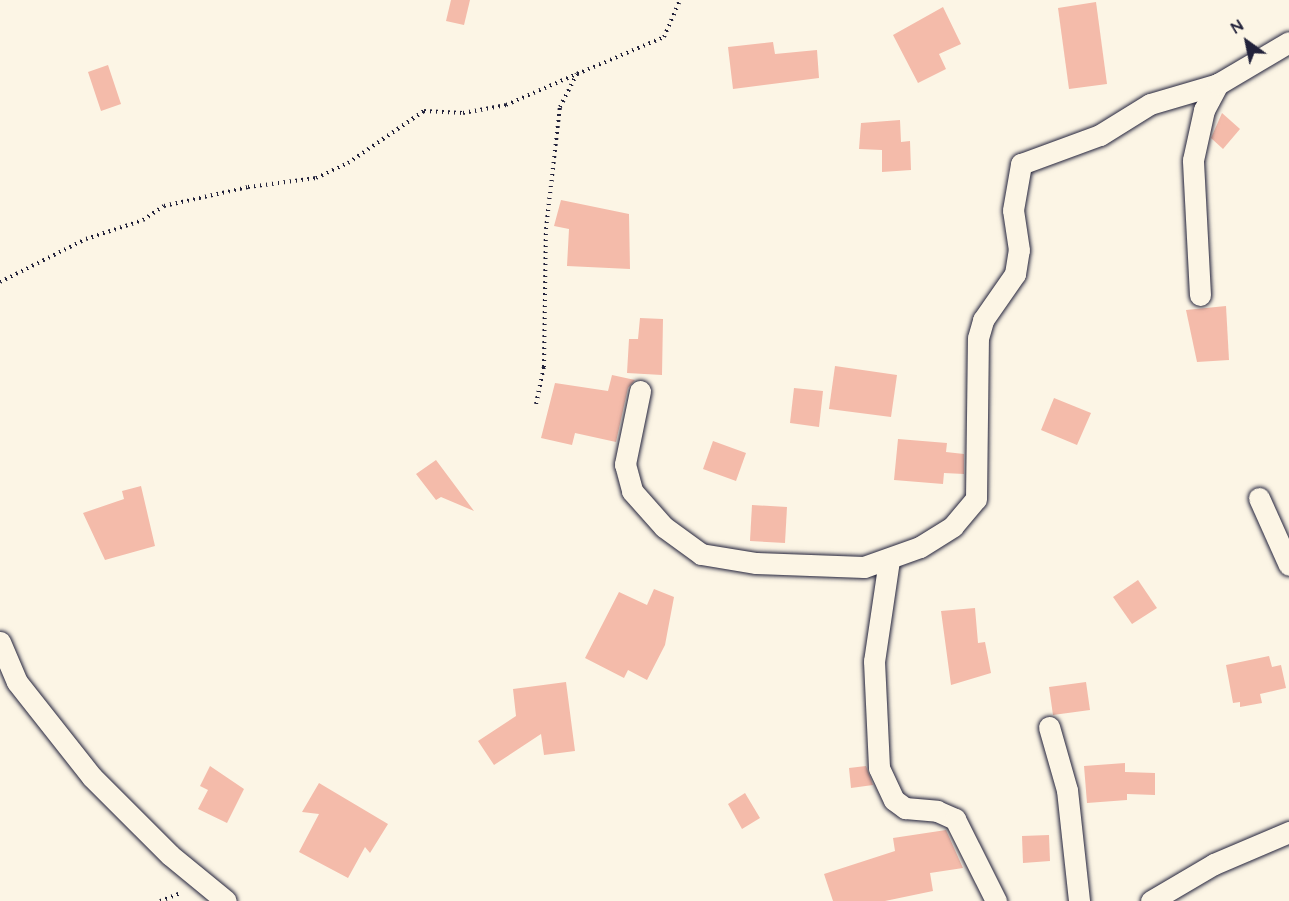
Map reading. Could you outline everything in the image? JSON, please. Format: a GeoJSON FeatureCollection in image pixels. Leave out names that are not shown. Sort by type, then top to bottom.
{"type":"FeatureCollection","features":[{"type":"Feature","properties":{"kind":"street"},"geometry":{"type":"LineString","coordinates":[[640,391],[625,464],[632,491],[664,527],[701,554],[756,563],[864,567],[889,560],[953,526],[976,499],[978,338],[983,320],[1015,274],[1018,250],[1013,210],[1021,164],[1100,135],[1150,104],[1218,84],[1289,42]]}},
{"type":"Feature","properties":{"kind":"street"},"geometry":{"type":"LineString","coordinates":[[1200,295],[1193,160],[1204,110],[1218,84]]}},
{"type":"Feature","properties":{"kind":"street"},"geometry":{"type":"LineString","coordinates":[[1259,498],[1289,565]]}},
{"type":"Feature","properties":{"kind":"street"},"geometry":{"type":"LineString","coordinates":[[889,560],[874,661],[879,768],[894,800],[905,808],[937,811],[955,819],[996,901]]}},
{"type":"Feature","properties":{"kind":"street"},"geometry":{"type":"LineString","coordinates":[[0,642],[17,682],[92,777],[170,855],[226,901]]}},
{"type":"Feature","properties":{"kind":"street"},"geometry":{"type":"LineString","coordinates":[[1048,727],[1067,790],[1079,901]]}},
{"type":"Feature","properties":{"kind":"street"},"geometry":{"type":"LineString","coordinates":[[1150,901],[1214,864],[1289,832]]}},
{"type":"Feature","properties":{"kind":"path"},"geometry":{"type":"LineString","coordinates":[[0,282],[86,239],[143,220],[164,206],[248,187],[316,178],[348,163],[424,111],[464,113],[506,105],[664,37],[680,0]]}},
{"type":"Feature","properties":{"kind":"path"},"geometry":{"type":"LineString","coordinates":[[537,404],[544,367],[546,230],[557,130],[560,107],[579,73]]}},
{"type":"Feature","properties":{"kind":"building"},"geometry":{"type":"Polygon","coordinates":[[[451,0],[470,0],[464,25],[446,21],[451,0]]]}},
{"type":"Feature","properties":{"kind":"building"},"geometry":{"type":"Polygon","coordinates":[[[1096,2],[1107,84],[1069,89],[1058,8],[1096,2]]]}},
{"type":"Feature","properties":{"kind":"building"},"geometry":{"type":"Polygon","coordinates":[[[943,7],[961,44],[939,54],[946,69],[918,83],[893,35],[943,7]]]}},
{"type":"Feature","properties":{"kind":"building"},"geometry":{"type":"Polygon","coordinates":[[[773,42],[775,54],[817,50],[819,78],[733,89],[728,47],[773,42]]]}},
{"type":"Feature","properties":{"kind":"building"},"geometry":{"type":"Polygon","coordinates":[[[108,65],[121,104],[101,111],[88,72],[108,65]]]}},
{"type":"Feature","properties":{"kind":"building"},"geometry":{"type":"Polygon","coordinates":[[[1222,113],[1240,129],[1223,149],[1211,138],[1222,113]]]}},
{"type":"Feature","properties":{"kind":"building"},"geometry":{"type":"Polygon","coordinates":[[[900,120],[901,142],[910,141],[911,170],[882,172],[882,150],[859,149],[861,123],[900,120]]]}},
{"type":"Feature","properties":{"kind":"building"},"geometry":{"type":"Polygon","coordinates":[[[561,200],[629,214],[630,269],[567,266],[569,229],[554,226],[561,200]]]}},
{"type":"Feature","properties":{"kind":"building"},"geometry":{"type":"Polygon","coordinates":[[[1226,306],[1229,360],[1197,362],[1186,310],[1226,306]]]}},
{"type":"Feature","properties":{"kind":"building"},"geometry":{"type":"Polygon","coordinates":[[[640,318],[663,319],[662,375],[627,373],[629,339],[638,339],[640,318]]]}},
{"type":"Feature","properties":{"kind":"building"},"geometry":{"type":"Polygon","coordinates":[[[835,366],[897,375],[891,417],[829,409],[835,366]]]}},
{"type":"Feature","properties":{"kind":"building"},"geometry":{"type":"Polygon","coordinates":[[[612,375],[635,380],[628,388],[616,442],[575,433],[572,445],[541,438],[555,383],[608,391],[612,375]]]}},
{"type":"Feature","properties":{"kind":"building"},"geometry":{"type":"Polygon","coordinates":[[[794,388],[823,391],[819,427],[790,423],[794,388]]]}},
{"type":"Feature","properties":{"kind":"building"},"geometry":{"type":"Polygon","coordinates":[[[1054,398],[1091,413],[1077,445],[1041,430],[1054,398]]]}},
{"type":"Feature","properties":{"kind":"building"},"geometry":{"type":"Polygon","coordinates":[[[898,439],[947,443],[946,452],[964,454],[964,474],[944,473],[943,484],[894,480],[898,439]]]}},
{"type":"Feature","properties":{"kind":"building"},"geometry":{"type":"Polygon","coordinates":[[[713,441],[746,453],[736,481],[703,469],[713,441]]]}},
{"type":"Feature","properties":{"kind":"building"},"geometry":{"type":"Polygon","coordinates":[[[436,460],[474,511],[441,497],[436,500],[416,474],[436,460]]]}},
{"type":"Feature","properties":{"kind":"building"},"geometry":{"type":"Polygon","coordinates":[[[141,486],[155,546],[105,560],[83,513],[124,499],[122,491],[141,486]]]}},
{"type":"Feature","properties":{"kind":"building"},"geometry":{"type":"Polygon","coordinates":[[[752,505],[787,507],[785,543],[750,541],[752,505]]]}},
{"type":"Feature","properties":{"kind":"building"},"geometry":{"type":"Polygon","coordinates":[[[1138,580],[1157,608],[1132,624],[1113,597],[1138,580]]]}},
{"type":"Feature","properties":{"kind":"building"},"geometry":{"type":"Polygon","coordinates":[[[654,589],[674,597],[665,645],[647,680],[628,670],[624,678],[585,658],[619,592],[647,605],[654,589]]]}},
{"type":"Feature","properties":{"kind":"building"},"geometry":{"type":"Polygon","coordinates":[[[975,608],[978,643],[985,642],[991,673],[951,685],[941,611],[975,608]]]}},
{"type":"Feature","properties":{"kind":"building"},"geometry":{"type":"Polygon","coordinates":[[[1269,656],[1272,667],[1281,665],[1286,688],[1260,694],[1262,703],[1240,707],[1240,702],[1233,703],[1226,665],[1269,656]]]}},
{"type":"Feature","properties":{"kind":"building"},"geometry":{"type":"Polygon","coordinates":[[[566,682],[575,751],[544,755],[541,734],[494,765],[478,741],[516,716],[513,689],[566,682]]]}},
{"type":"Feature","properties":{"kind":"building"},"geometry":{"type":"Polygon","coordinates":[[[1086,682],[1090,710],[1053,715],[1049,687],[1086,682]]]}},
{"type":"Feature","properties":{"kind":"building"},"geometry":{"type":"Polygon","coordinates":[[[1125,763],[1125,772],[1155,773],[1155,795],[1127,794],[1127,800],[1087,803],[1084,766],[1125,763]]]}},
{"type":"Feature","properties":{"kind":"building"},"geometry":{"type":"Polygon","coordinates":[[[210,766],[244,789],[227,823],[198,809],[208,790],[200,786],[210,766]]]}},
{"type":"Feature","properties":{"kind":"building"},"geometry":{"type":"Polygon","coordinates":[[[866,766],[873,785],[851,788],[849,768],[866,766]]]}},
{"type":"Feature","properties":{"kind":"building"},"geometry":{"type":"Polygon","coordinates":[[[319,783],[388,824],[370,853],[365,847],[348,878],[299,852],[319,814],[302,812],[319,783]]]}},
{"type":"Feature","properties":{"kind":"building"},"geometry":{"type":"Polygon","coordinates":[[[745,793],[760,818],[742,829],[728,804],[745,793]]]}},
{"type":"Feature","properties":{"kind":"building"},"geometry":{"type":"Polygon","coordinates":[[[946,830],[963,868],[930,873],[933,891],[885,901],[833,901],[824,874],[895,851],[893,838],[946,830]]]}},
{"type":"Feature","properties":{"kind":"building"},"geometry":{"type":"Polygon","coordinates":[[[1049,835],[1050,861],[1023,863],[1022,836],[1049,835]]]}}]}
